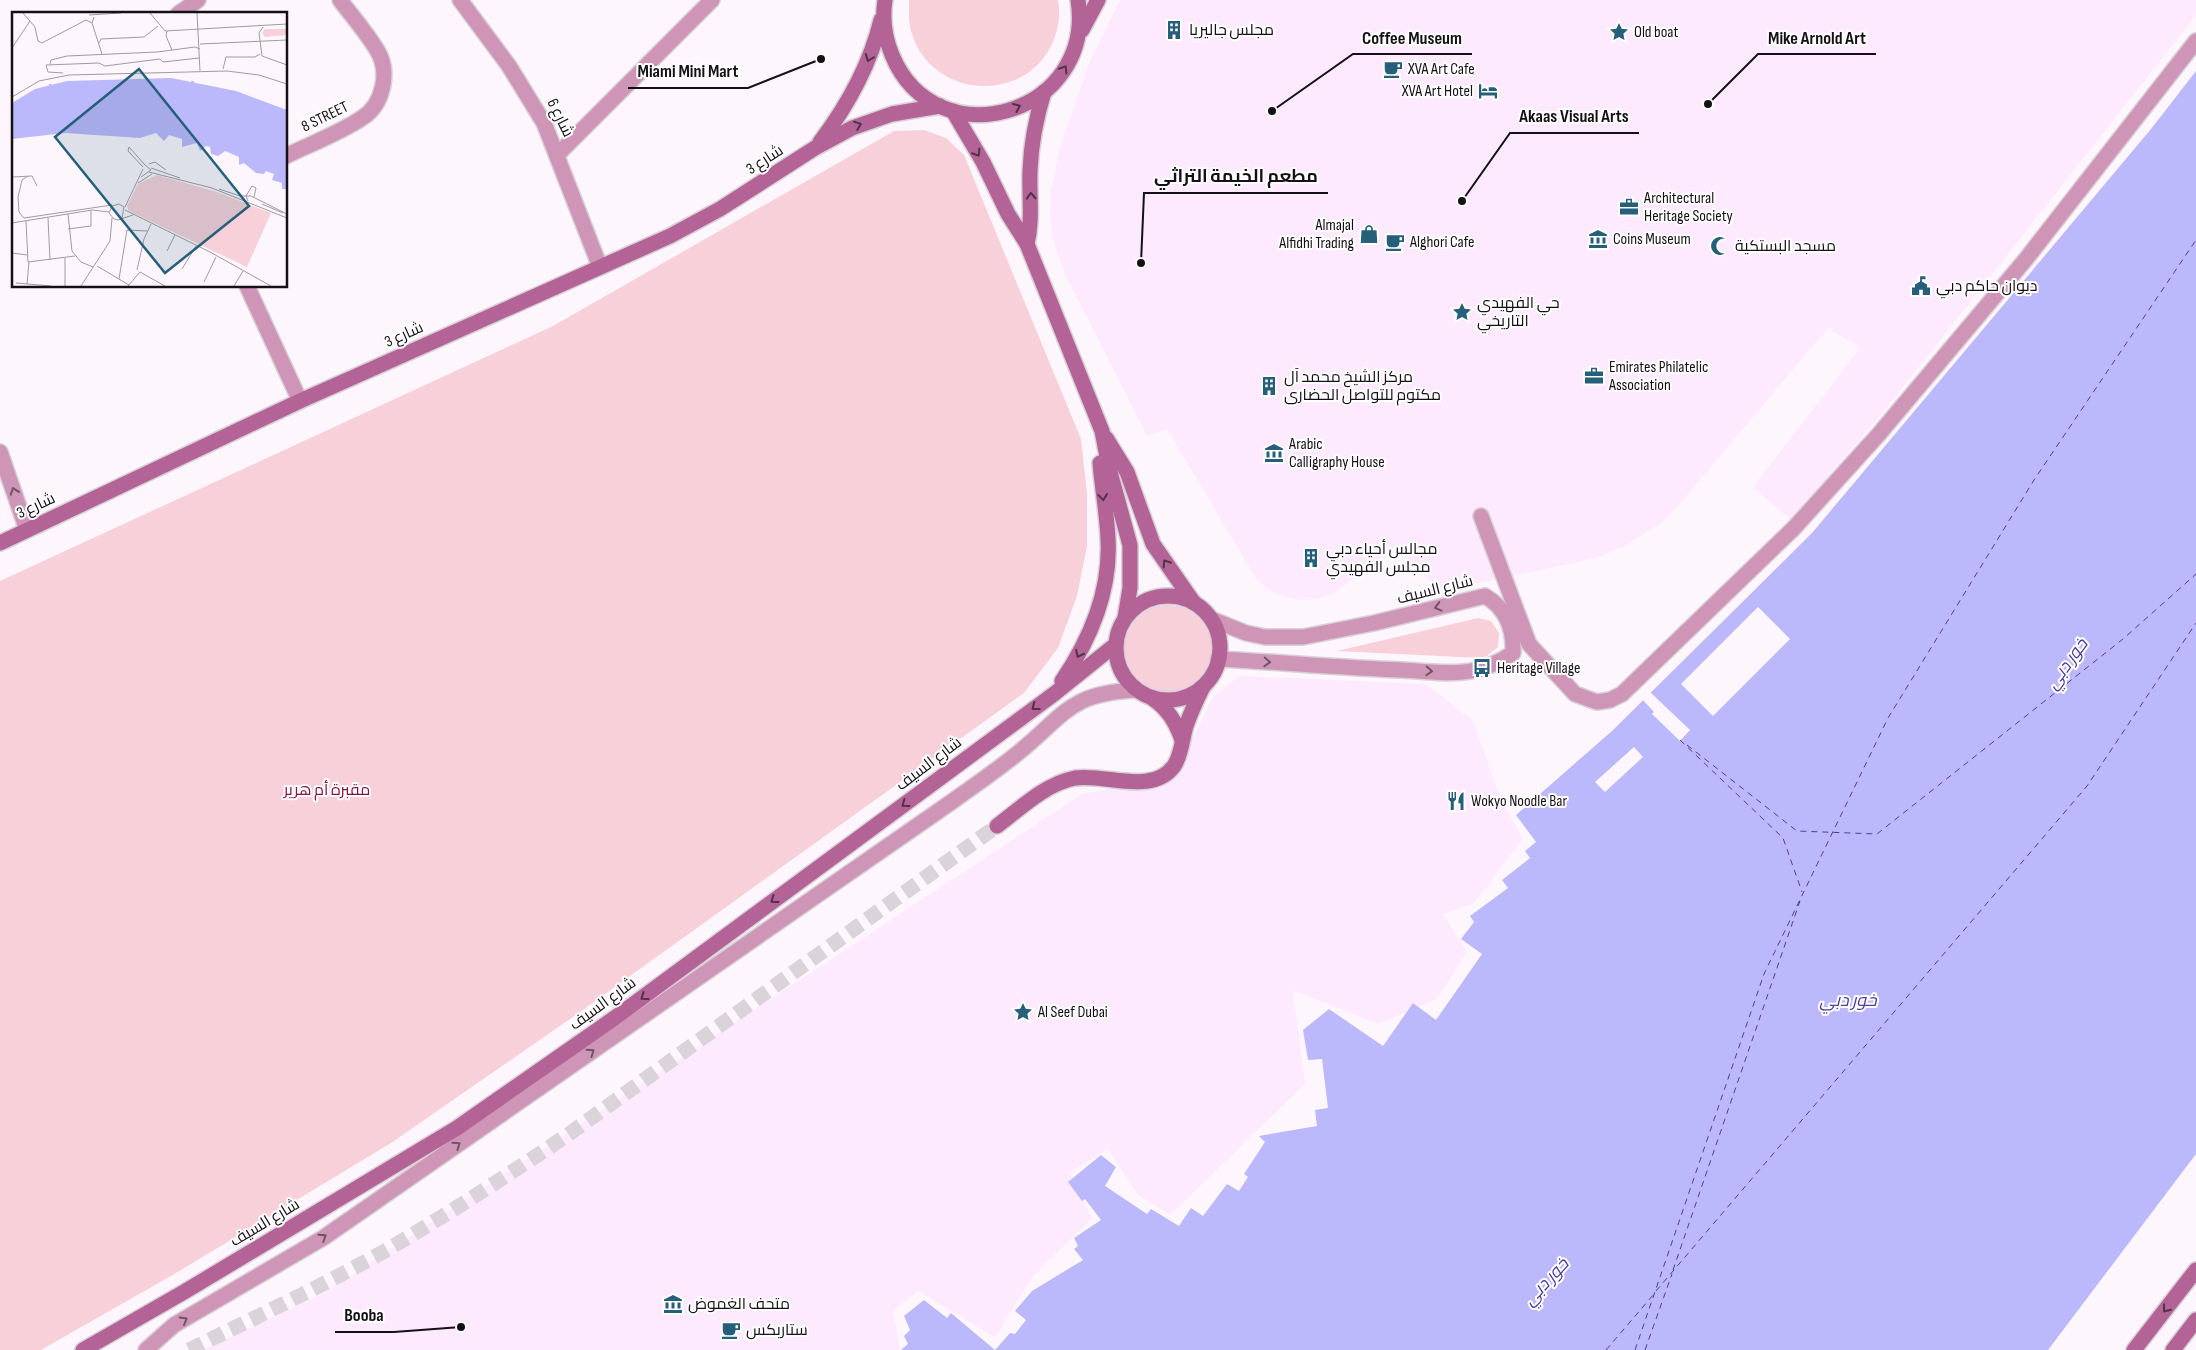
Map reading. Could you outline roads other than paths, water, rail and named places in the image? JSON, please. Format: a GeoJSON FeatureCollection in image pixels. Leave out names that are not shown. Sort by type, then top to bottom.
{"type":"FeatureCollection","features":[{"type":"Feature","properties":{"kind":"street"},"geometry":{"type":"LineString","coordinates":[[181,12],[198,0]]}},
{"type":"Feature","properties":{"kind":"street","name":"8 STREET"},"geometry":{"type":"LineString","coordinates":[[288,155],[363,118],[379,99],[383,87],[382,62],[377,50],[340,0]]}},
{"type":"Feature","properties":{"kind":"street","name":"شارع 6"},"geometry":{"type":"LineString","coordinates":[[460,0],[528,94],[544,124],[558,154],[600,267]]}},
{"type":"Feature","properties":{"kind":"street"},"geometry":{"type":"LineString","coordinates":[[558,154],[712,0]]}},
{"type":"Feature","properties":{"kind":"street"},"geometry":{"type":"LineString","coordinates":[[1077,41],[1081,14],[1078,0]]}},
{"type":"Feature","properties":{"kind":"street"},"geometry":{"type":"LineString","coordinates":[[884,6],[886,40],[897,67],[915,90],[946,108],[972,114],[1001,113],[1028,103],[1044,92],[1063,71],[1098,0]]}},
{"type":"Feature","properties":{"kind":"street","name":"شارع 3"},"geometry":{"type":"LineString","coordinates":[[815,148],[832,126],[862,75],[877,35],[884,6]]}},
{"type":"Feature","properties":{"kind":"street"},"geometry":{"type":"LineString","coordinates":[[1481,516],[1529,644],[1576,694],[1597,702],[1610,700],[1622,694],[1794,528],[1874,441],[2026,259],[2196,41]]}},
{"type":"Feature","properties":{"kind":"street"},"geometry":{"type":"LineString","coordinates":[[1027,244],[1031,227],[1030,173],[1032,145],[1036,117],[1044,92]]}},
{"type":"Feature","properties":{"kind":"street"},"geometry":{"type":"LineString","coordinates":[[946,108],[983,162],[1008,214],[1027,244],[1102,431],[1127,472],[1154,544],[1194,603],[1211,619],[1220,645],[1214,672],[1203,686],[1191,712],[1182,740],[1180,754],[1173,767],[1162,776],[1148,781],[1089,778],[1064,781],[1042,792],[997,826]]}},
{"type":"Feature","properties":{"kind":"street","name":"شارع 3"},"geometry":{"type":"LineString","coordinates":[[0,543],[300,401],[670,236],[712,213],[839,134],[892,114],[946,108]]}},
{"type":"Feature","properties":{"kind":"street"},"geometry":{"type":"LineString","coordinates":[[248,288],[300,401]]}},
{"type":"Feature","properties":{"kind":"street"},"geometry":{"type":"LineString","coordinates":[[1102,431],[1110,472],[1130,545],[1130,588],[1126,618]]}},
{"type":"Feature","properties":{"kind":"street"},"geometry":{"type":"LineString","coordinates":[[1054,694],[1077,659],[1093,625],[1103,595],[1108,566],[1108,538],[1100,459],[1102,431]]}},
{"type":"Feature","properties":{"kind":"street"},"geometry":{"type":"LineString","coordinates":[[0,452],[28,530]]}},
{"type":"Feature","properties":{"kind":"street","name":"شارع السيف"},"geometry":{"type":"LineString","coordinates":[[1211,619],[1246,633],[1278,638],[1303,637],[1374,623],[1485,596],[1503,610],[1512,630],[1513,642],[1513,653],[1500,661],[1482,668],[1460,672],[1344,668],[1295,663],[1218,660]]}},
{"type":"Feature","properties":{"kind":"street"},"geometry":{"type":"LineString","coordinates":[[1194,603],[1173,597],[1160,597],[1140,604],[1126,618],[1118,631],[1115,645],[1119,668],[1125,678],[1136,690],[1151,697],[1167,700],[1183,697],[1194,693],[1203,686]]}},
{"type":"Feature","properties":{"kind":"street","name":"شارع السيف"},"geometry":{"type":"LineString","coordinates":[[84,1350],[457,1128],[616,1017],[1054,694],[1115,645]]}},
{"type":"Feature","properties":{"kind":"street","name":"شارع السيف"},"geometry":{"type":"LineString","coordinates":[[146,1350],[174,1325],[324,1238],[928,818],[1018,753],[1060,714],[1091,696],[1106,692],[1136,690]]}},
{"type":"Feature","properties":{"kind":"street"},"geometry":{"type":"LineString","coordinates":[[1151,697],[1171,716],[1182,740]]}},
{"type":"Feature","properties":{"kind":"street"},"geometry":{"type":"LineString","coordinates":[[2134,1350],[2196,1270]]}},
{"type":"Feature","properties":{"kind":"street"},"geometry":{"type":"LineString","coordinates":[[2173,1350],[2196,1320]]}},
{"type":"Feature","properties":{"kind":"water","name":"خور دبي"},"geometry":{"type":"Polygon","coordinates":[[[2196,71],[2196,1154],[2048,1350],[995,1350],[1010,1333],[1015,1334],[1026,1320],[1015,1311],[1032,1291],[1083,1260],[1074,1249],[1078,1246],[1074,1238],[1101,1220],[1085,1199],[1082,1201],[1068,1182],[1101,1155],[1116,1167],[1105,1186],[1147,1214],[1151,1209],[1179,1226],[1191,1208],[1203,1216],[1227,1184],[1239,1191],[1248,1177],[1244,1174],[1265,1142],[1259,1136],[1317,1126],[1315,1110],[1328,1108],[1322,1059],[1308,1060],[1303,1030],[1329,1009],[1383,1046],[1413,1003],[1436,1020],[1482,954],[1461,939],[1474,922],[1470,916],[1508,888],[1502,880],[1530,858],[1525,851],[1536,842],[1516,815],[1612,731],[1812,533],[2151,129],[2196,71]]]}},
{"type":"Feature","properties":{"kind":"water"},"geometry":{"type":"Polygon","coordinates":[[[924,1300],[947,1318],[951,1313],[995,1350],[901,1350],[908,1344],[904,1336],[910,1330],[904,1316],[924,1300]]]}},
{"type":"Feature","properties":{"kind":"tunnel"},"geometry":{"type":"LineString","coordinates":[[189,1350],[383,1252],[500,1180],[569,1134],[997,826]]}},
{"type":"Feature","properties":{"kind":"place","name":"مجلس جاليريا"},"geometry":{"type":"Point","coordinates":[1174,30]}},
{"type":"Feature","properties":{"kind":"place","name":"Old boat"},"geometry":{"type":"Point","coordinates":[1619,32]}},
{"type":"Feature","properties":{"kind":"place","name":"Miami Mini Mart"},"geometry":{"type":"Point","coordinates":[821,59]}},
{"type":"Feature","properties":{"kind":"place","name":"XVA Art Cafe"},"geometry":{"type":"Point","coordinates":[1393,69]}},
{"type":"Feature","properties":{"kind":"place","name":"XVA Art Hotel"},"geometry":{"type":"Point","coordinates":[1488,91]}},
{"type":"Feature","properties":{"kind":"place","name":"Mike Arnold Art"},"geometry":{"type":"Point","coordinates":[1708,104]}},
{"type":"Feature","properties":{"kind":"place","name":"Coffee Museum"},"geometry":{"type":"Point","coordinates":[1272,111]}},
{"type":"Feature","properties":{"kind":"place","name":"Akaas Visual Arts"},"geometry":{"type":"Point","coordinates":[1462,201]}},
{"type":"Feature","properties":{"kind":"place","name":"Architectural Heritage Society"},"geometry":{"type":"Point","coordinates":[1629,207]}},
{"type":"Feature","properties":{"kind":"place","name":"Almajal Alfidhi Trading"},"geometry":{"type":"Point","coordinates":[1369,234]}},
{"type":"Feature","properties":{"kind":"place","name":"Coins Museum"},"geometry":{"type":"Point","coordinates":[1598,239]}},
{"type":"Feature","properties":{"kind":"place","name":"Alghori Cafe"},"geometry":{"type":"Point","coordinates":[1395,242]}},
{"type":"Feature","properties":{"kind":"place","name":"مسجد البستكية"},"geometry":{"type":"Point","coordinates":[1720,246]}},
{"type":"Feature","properties":{"kind":"place","name":"مطعم الخيمة التراثي"},"geometry":{"type":"Point","coordinates":[1141,263]}},
{"type":"Feature","properties":{"kind":"place","name":"ديوان حاكم دبي"},"geometry":{"type":"Point","coordinates":[1921,286]}},
{"type":"Feature","properties":{"kind":"place","name":"حي الفهيدي التاريخي"},"geometry":{"type":"Point","coordinates":[1462,312]}},
{"type":"Feature","properties":{"kind":"place","name":"Emirates Philatelic Association"},"geometry":{"type":"Point","coordinates":[1594,376]}},
{"type":"Feature","properties":{"kind":"place","name":"مركز الشيخ محمد آل مكتوم للتواصل الحضارى"},"geometry":{"type":"Point","coordinates":[1269,386]}},
{"type":"Feature","properties":{"kind":"place","name":"Arabic Calligraphy House"},"geometry":{"type":"Point","coordinates":[1274,453]}},
{"type":"Feature","properties":{"kind":"place","name":"مجالس أحياء دبي مجلس الفهيدي"},"geometry":{"type":"Point","coordinates":[1311,558]}},
{"type":"Feature","properties":{"kind":"place","name":"Heritage Village"},"geometry":{"type":"Point","coordinates":[1482,668]}},
{"type":"Feature","properties":{"kind":"place","name":"Wokyo Noodle Bar"},"geometry":{"type":"Point","coordinates":[1456,801]}},
{"type":"Feature","properties":{"kind":"place","name":"Al Seef Dubai"},"geometry":{"type":"Point","coordinates":[1023,1012]}},
{"type":"Feature","properties":{"kind":"place","name":"متحف الغموض"},"geometry":{"type":"Point","coordinates":[673,1304]}},
{"type":"Feature","properties":{"kind":"place","name":"Booba"},"geometry":{"type":"Point","coordinates":[461,1327]}},
{"type":"Feature","properties":{"kind":"place","name":"ستاربكس"},"geometry":{"type":"Point","coordinates":[731,1330]}},
{"type":"Feature","properties":{"kind":"park label","name":"مقبرة أم هرير"},"geometry":{"type":"Point","coordinates":[327,790]}}]}
